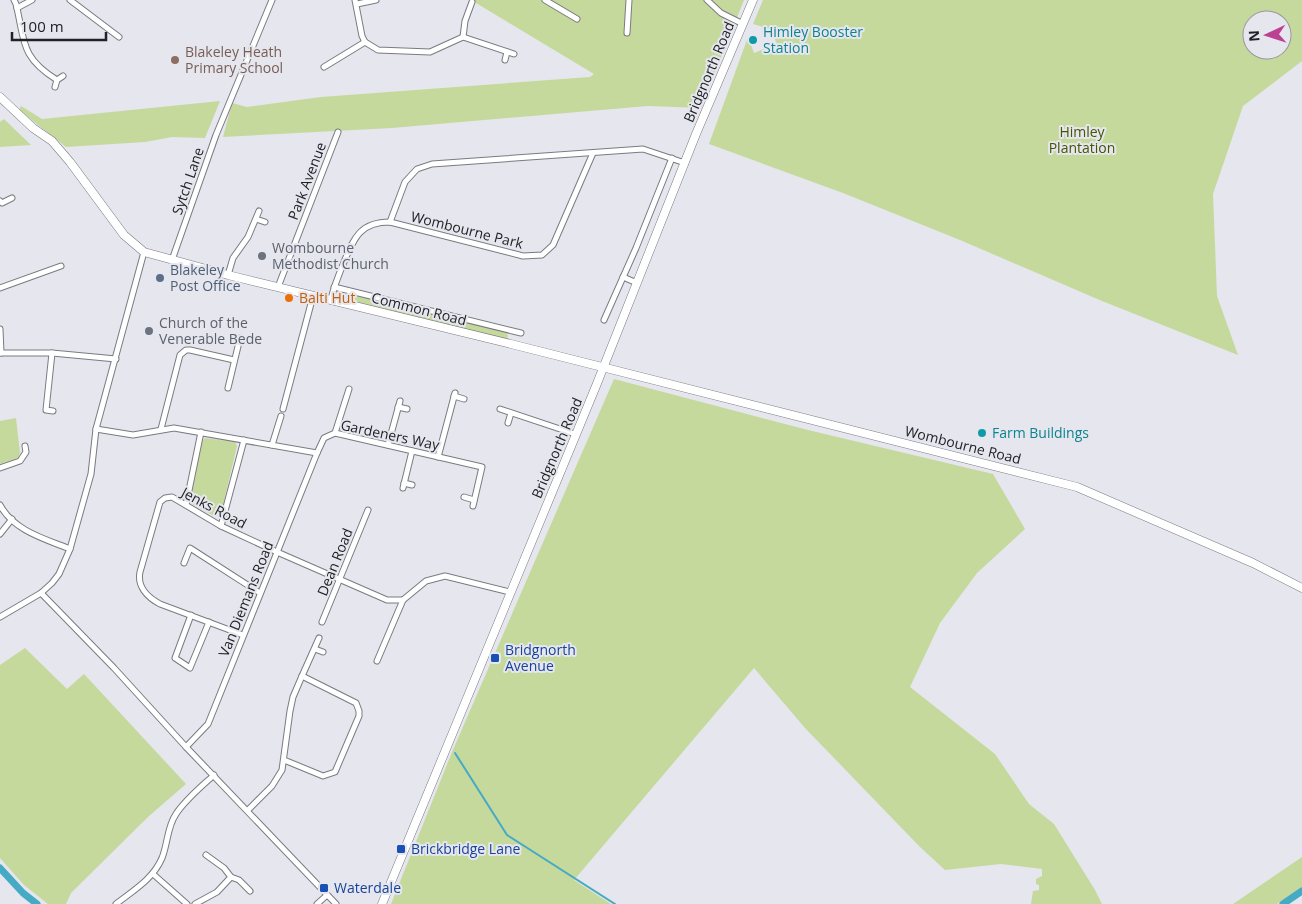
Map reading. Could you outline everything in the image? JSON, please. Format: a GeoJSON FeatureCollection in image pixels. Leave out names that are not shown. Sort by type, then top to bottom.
{"type":"FeatureCollection","features":[{"type":"Feature","properties":{"kind":"street"},"geometry":{"type":"LineString","coordinates":[[14,0],[25,49],[37,66],[57,80]]}},
{"type":"Feature","properties":{"kind":"street"},"geometry":{"type":"LineString","coordinates":[[17,8],[32,0]]}},
{"type":"Feature","properties":{"kind":"street"},"geometry":{"type":"LineString","coordinates":[[70,0],[119,37]]}},
{"type":"Feature","properties":{"kind":"street","name":"Sytch Lane"},"geometry":{"type":"LineString","coordinates":[[172,260],[216,135],[272,0]]}},
{"type":"Feature","properties":{"kind":"street"},"geometry":{"type":"LineString","coordinates":[[376,0],[356,2],[359,28],[365,42],[373,48],[382,51],[420,52],[436,50],[463,37],[514,54]]}},
{"type":"Feature","properties":{"kind":"street"},"geometry":{"type":"LineString","coordinates":[[545,0],[577,19]]}},
{"type":"Feature","properties":{"kind":"street"},"geometry":{"type":"LineString","coordinates":[[627,33],[629,0]]}},
{"type":"Feature","properties":{"kind":"street"},"geometry":{"type":"LineString","coordinates":[[707,0],[721,13],[743,24]]}},
{"type":"Feature","properties":{"kind":"street","name":"Bridgnorth Road"},"geometry":{"type":"LineString","coordinates":[[382,904],[753,0]]}},
{"type":"Feature","properties":{"kind":"street"},"geometry":{"type":"LineString","coordinates":[[463,37],[465,21],[472,2]]}},
{"type":"Feature","properties":{"kind":"street"},"geometry":{"type":"LineString","coordinates":[[324,67],[365,42]]}},
{"type":"Feature","properties":{"kind":"street"},"geometry":{"type":"LineString","coordinates":[[506,60],[507,52]]}},
{"type":"Feature","properties":{"kind":"street"},"geometry":{"type":"LineString","coordinates":[[56,87],[57,80],[63,76]]}},
{"type":"Feature","properties":{"kind":"street","name":"Common Road"},"geometry":{"type":"LineString","coordinates":[[0,97],[33,128],[52,141],[70,162],[115,224],[144,252],[228,275],[603,368]]}},
{"type":"Feature","properties":{"kind":"street","name":"Park Avenue"},"geometry":{"type":"LineString","coordinates":[[278,287],[338,132]]}},
{"type":"Feature","properties":{"kind":"street","name":"Park Avenue"},"geometry":{"type":"LineString","coordinates":[[328,136],[335,139]]}},
{"type":"Feature","properties":{"kind":"street","name":"Wombourne Park"},"geometry":{"type":"LineString","coordinates":[[390,222],[405,182],[417,169],[432,164],[643,149],[685,163]]}},
{"type":"Feature","properties":{"kind":"street","name":"Wombourne Park"},"geometry":{"type":"LineString","coordinates":[[331,299],[334,287],[356,235],[374,224],[390,222],[523,256],[542,255],[554,246],[593,153]]}},
{"type":"Feature","properties":{"kind":"street"},"geometry":{"type":"LineString","coordinates":[[604,320],[672,158]]}},
{"type":"Feature","properties":{"kind":"street"},"geometry":{"type":"LineString","coordinates":[[0,201],[2,203],[12,198]]}},
{"type":"Feature","properties":{"kind":"street"},"geometry":{"type":"LineString","coordinates":[[228,275],[233,258],[248,237],[259,211]]}},
{"type":"Feature","properties":{"kind":"street"},"geometry":{"type":"LineString","coordinates":[[256,219],[265,222]]}},
{"type":"Feature","properties":{"kind":"street"},"geometry":{"type":"LineString","coordinates":[[0,618],[41,593],[52,583],[59,574],[70,549],[91,474],[96,429],[144,252]]}},
{"type":"Feature","properties":{"kind":"street"},"geometry":{"type":"LineString","coordinates":[[0,288],[61,266]]}},
{"type":"Feature","properties":{"kind":"street"},"geometry":{"type":"LineString","coordinates":[[623,277],[637,283]]}},
{"type":"Feature","properties":{"kind":"street","name":"Common Road"},"geometry":{"type":"LineString","coordinates":[[334,287],[521,333]]}},
{"type":"Feature","properties":{"kind":"street"},"geometry":{"type":"LineString","coordinates":[[283,410],[313,296]]}},
{"type":"Feature","properties":{"kind":"street"},"geometry":{"type":"LineString","coordinates":[[0,329],[1,353],[52,353],[116,359]]}},
{"type":"Feature","properties":{"kind":"street"},"geometry":{"type":"LineString","coordinates":[[511,344],[514,331]]}},
{"type":"Feature","properties":{"kind":"street"},"geometry":{"type":"LineString","coordinates":[[228,388],[240,338]]}},
{"type":"Feature","properties":{"kind":"street"},"geometry":{"type":"LineString","coordinates":[[161,429],[180,355],[186,350],[190,350],[234,360]]}},
{"type":"Feature","properties":{"kind":"street"},"geometry":{"type":"LineString","coordinates":[[52,353],[46,410],[52,411]]}},
{"type":"Feature","properties":{"kind":"street","name":"Wombourne Road"},"geometry":{"type":"LineString","coordinates":[[603,368],[1077,486],[1253,563],[1302,588]]}},
{"type":"Feature","properties":{"kind":"street"},"geometry":{"type":"LineString","coordinates":[[336,433],[348,389]]}},
{"type":"Feature","properties":{"kind":"street"},"geometry":{"type":"LineString","coordinates":[[438,457],[454,395],[464,399]]}},
{"type":"Feature","properties":{"kind":"street"},"geometry":{"type":"LineString","coordinates":[[388,445],[400,401]]}},
{"type":"Feature","properties":{"kind":"street"},"geometry":{"type":"LineString","coordinates":[[398,407],[407,409]]}},
{"type":"Feature","properties":{"kind":"street"},"geometry":{"type":"LineString","coordinates":[[500,409],[575,434]]}},
{"type":"Feature","properties":{"kind":"street"},"geometry":{"type":"LineString","coordinates":[[508,423],[511,413]]}},
{"type":"Feature","properties":{"kind":"street"},"geometry":{"type":"LineString","coordinates":[[272,445],[281,416]]}},
{"type":"Feature","properties":{"kind":"street"},"geometry":{"type":"LineString","coordinates":[[96,429],[133,434],[174,428],[317,453]]}},
{"type":"Feature","properties":{"kind":"street"},"geometry":{"type":"LineString","coordinates":[[186,505],[201,432]]}},
{"type":"Feature","properties":{"kind":"street","name":"Gardeners Way"},"geometry":{"type":"LineString","coordinates":[[317,453],[324,438],[336,433],[482,467],[474,500]]}},
{"type":"Feature","properties":{"kind":"street"},"geometry":{"type":"LineString","coordinates":[[221,526],[244,440]]}},
{"type":"Feature","properties":{"kind":"street"},"geometry":{"type":"LineString","coordinates":[[0,468],[20,461],[26,452],[24,446]]}},
{"type":"Feature","properties":{"kind":"street"},"geometry":{"type":"LineString","coordinates":[[412,451],[404,486],[412,485]]}},
{"type":"Feature","properties":{"kind":"street","name":"Van Diemans Road"},"geometry":{"type":"LineString","coordinates":[[186,747],[208,724],[317,453]]}},
{"type":"Feature","properties":{"kind":"street","name":"Jenks Road"},"geometry":{"type":"LineString","coordinates":[[243,635],[152,600],[142,587],[139,577],[160,502],[165,498],[172,497],[221,526],[277,552]]}},
{"type":"Feature","properties":{"kind":"street"},"geometry":{"type":"LineString","coordinates":[[464,497],[474,500],[473,506]]}},
{"type":"Feature","properties":{"kind":"street"},"geometry":{"type":"LineString","coordinates":[[0,505],[4,512],[32,534],[70,549]]}},
{"type":"Feature","properties":{"kind":"street","name":"Dean Road"},"geometry":{"type":"LineString","coordinates":[[322,622],[368,510]]}},
{"type":"Feature","properties":{"kind":"street"},"geometry":{"type":"LineString","coordinates":[[0,534],[12,519]]}},
{"type":"Feature","properties":{"kind":"street"},"geometry":{"type":"LineString","coordinates":[[184,563],[190,548],[260,593]]}},
{"type":"Feature","properties":{"kind":"street"},"geometry":{"type":"LineString","coordinates":[[277,552],[387,600],[403,600]]}},
{"type":"Feature","properties":{"kind":"street"},"geometry":{"type":"LineString","coordinates":[[377,661],[403,600],[426,581],[445,576],[510,592]]}},
{"type":"Feature","properties":{"kind":"street"},"geometry":{"type":"LineString","coordinates":[[41,593],[336,904]]}},
{"type":"Feature","properties":{"kind":"street"},"geometry":{"type":"LineString","coordinates":[[191,615],[175,658],[190,668],[209,622]]}},
{"type":"Feature","properties":{"kind":"street"},"geometry":{"type":"LineString","coordinates":[[248,810],[277,779],[282,770],[293,697],[319,638]]}},
{"type":"Feature","properties":{"kind":"street"},"geometry":{"type":"LineString","coordinates":[[315,649],[323,652]]}},
{"type":"Feature","properties":{"kind":"street"},"geometry":{"type":"LineString","coordinates":[[284,760],[323,776],[331,775],[335,772],[359,716],[358,707],[352,700],[302,676]]}},
{"type":"Feature","properties":{"kind":"street"},"geometry":{"type":"LineString","coordinates":[[116,904],[153,874],[162,857],[169,827],[175,815],[214,775]]}},
{"type":"Feature","properties":{"kind":"street"},"geometry":{"type":"LineString","coordinates":[[206,855],[224,868],[230,877],[239,880],[250,891]]}},
{"type":"Feature","properties":{"kind":"street"},"geometry":{"type":"LineString","coordinates":[[153,874],[187,904]]}},
{"type":"Feature","properties":{"kind":"street"},"geometry":{"type":"LineString","coordinates":[[195,904],[217,892],[230,877]]}},
{"type":"Feature","properties":{"kind":"street"},"geometry":{"type":"LineString","coordinates":[[317,904],[327,895]]}},
{"type":"Feature","properties":{"kind":"green space"},"geometry":{"type":"Polygon","coordinates":[[[471,0],[744,0],[701,108],[648,106],[392,128],[223,137],[232,103],[247,107],[321,97],[590,77],[594,74],[471,0]]]}},
{"type":"Feature","properties":{"kind":"green space","name":"Himley Plantation"},"geometry":{"type":"Polygon","coordinates":[[[763,0],[1302,0],[1302,61],[1243,106],[1213,194],[1217,296],[1238,355],[1102,301],[960,240],[843,193],[709,144],[748,37],[754,53],[777,44],[770,29],[753,24],[763,0]]]}},
{"type":"Feature","properties":{"kind":"green space"},"geometry":{"type":"Polygon","coordinates":[[[220,101],[205,138],[172,137],[145,142],[66,147],[19,110],[21,106],[42,119],[220,101]]]}},
{"type":"Feature","properties":{"kind":"green space"},"geometry":{"type":"Polygon","coordinates":[[[4,119],[31,145],[0,147],[0,122],[4,119]]]}},
{"type":"Feature","properties":{"kind":"green space"},"geometry":{"type":"Polygon","coordinates":[[[340,292],[425,311],[507,333],[508,336],[506,340],[339,298],[340,292]]]}},
{"type":"Feature","properties":{"kind":"green space"},"geometry":{"type":"Polygon","coordinates":[[[614,379],[808,430],[993,474],[1025,529],[977,573],[940,623],[910,687],[995,754],[1029,804],[1054,824],[1102,904],[1031,904],[1033,891],[1039,890],[1036,879],[1042,876],[1042,869],[1001,864],[945,870],[920,847],[805,728],[754,668],[574,880],[611,904],[391,904],[452,752],[614,379]]]}},
{"type":"Feature","properties":{"kind":"green space"},"geometry":{"type":"Polygon","coordinates":[[[16,418],[20,453],[18,458],[0,464],[0,421],[16,418]]]}},
{"type":"Feature","properties":{"kind":"green space"},"geometry":{"type":"Polygon","coordinates":[[[205,438],[235,442],[237,446],[221,514],[214,516],[190,503],[202,441],[205,438]]]}},
{"type":"Feature","properties":{"kind":"green space"},"geometry":{"type":"Polygon","coordinates":[[[25,648],[67,689],[84,674],[186,784],[149,816],[71,893],[66,904],[48,904],[24,885],[0,858],[0,665],[25,648]]]}},
{"type":"Feature","properties":{"kind":"green space"},"geometry":{"type":"Polygon","coordinates":[[[1302,857],[1302,888],[1277,904],[1233,904],[1302,857]]]}},
{"type":"Feature","properties":{"kind":"waterway"},"geometry":{"type":"LineString","coordinates":[[455,753],[507,835],[615,904]]}},
{"type":"Feature","properties":{"kind":"waterway"},"geometry":{"type":"LineString","coordinates":[[0,868],[23,893],[37,904]]}},
{"type":"Feature","properties":{"kind":"waterway"},"geometry":{"type":"LineString","coordinates":[[1283,904],[1302,891]]}},
{"type":"Feature","properties":{"kind":"place","name":"Himley Booster Station"},"geometry":{"type":"Point","coordinates":[753,40]}},
{"type":"Feature","properties":{"kind":"place","name":"Blakeley Heath Primary School"},"geometry":{"type":"Point","coordinates":[175,60]}},
{"type":"Feature","properties":{"kind":"place","name":"Wombourne Methodist Church"},"geometry":{"type":"Point","coordinates":[262,256]}},
{"type":"Feature","properties":{"kind":"place","name":"Blakeley Post Office"},"geometry":{"type":"Point","coordinates":[160,278]}},
{"type":"Feature","properties":{"kind":"place","name":"Balti Hut"},"geometry":{"type":"Point","coordinates":[289,298]}},
{"type":"Feature","properties":{"kind":"place","name":"Church of the Venerable Bede"},"geometry":{"type":"Point","coordinates":[149,331]}},
{"type":"Feature","properties":{"kind":"place","name":"Farm Buildings"},"geometry":{"type":"Point","coordinates":[982,433]}},
{"type":"Feature","properties":{"kind":"place","name":"Bridgnorth Avenue"},"geometry":{"type":"Point","coordinates":[495,658]}},
{"type":"Feature","properties":{"kind":"place","name":"Brickbridge Lane"},"geometry":{"type":"Point","coordinates":[401,849]}},
{"type":"Feature","properties":{"kind":"place","name":"Waterdale"},"geometry":{"type":"Point","coordinates":[324,888]}}]}
